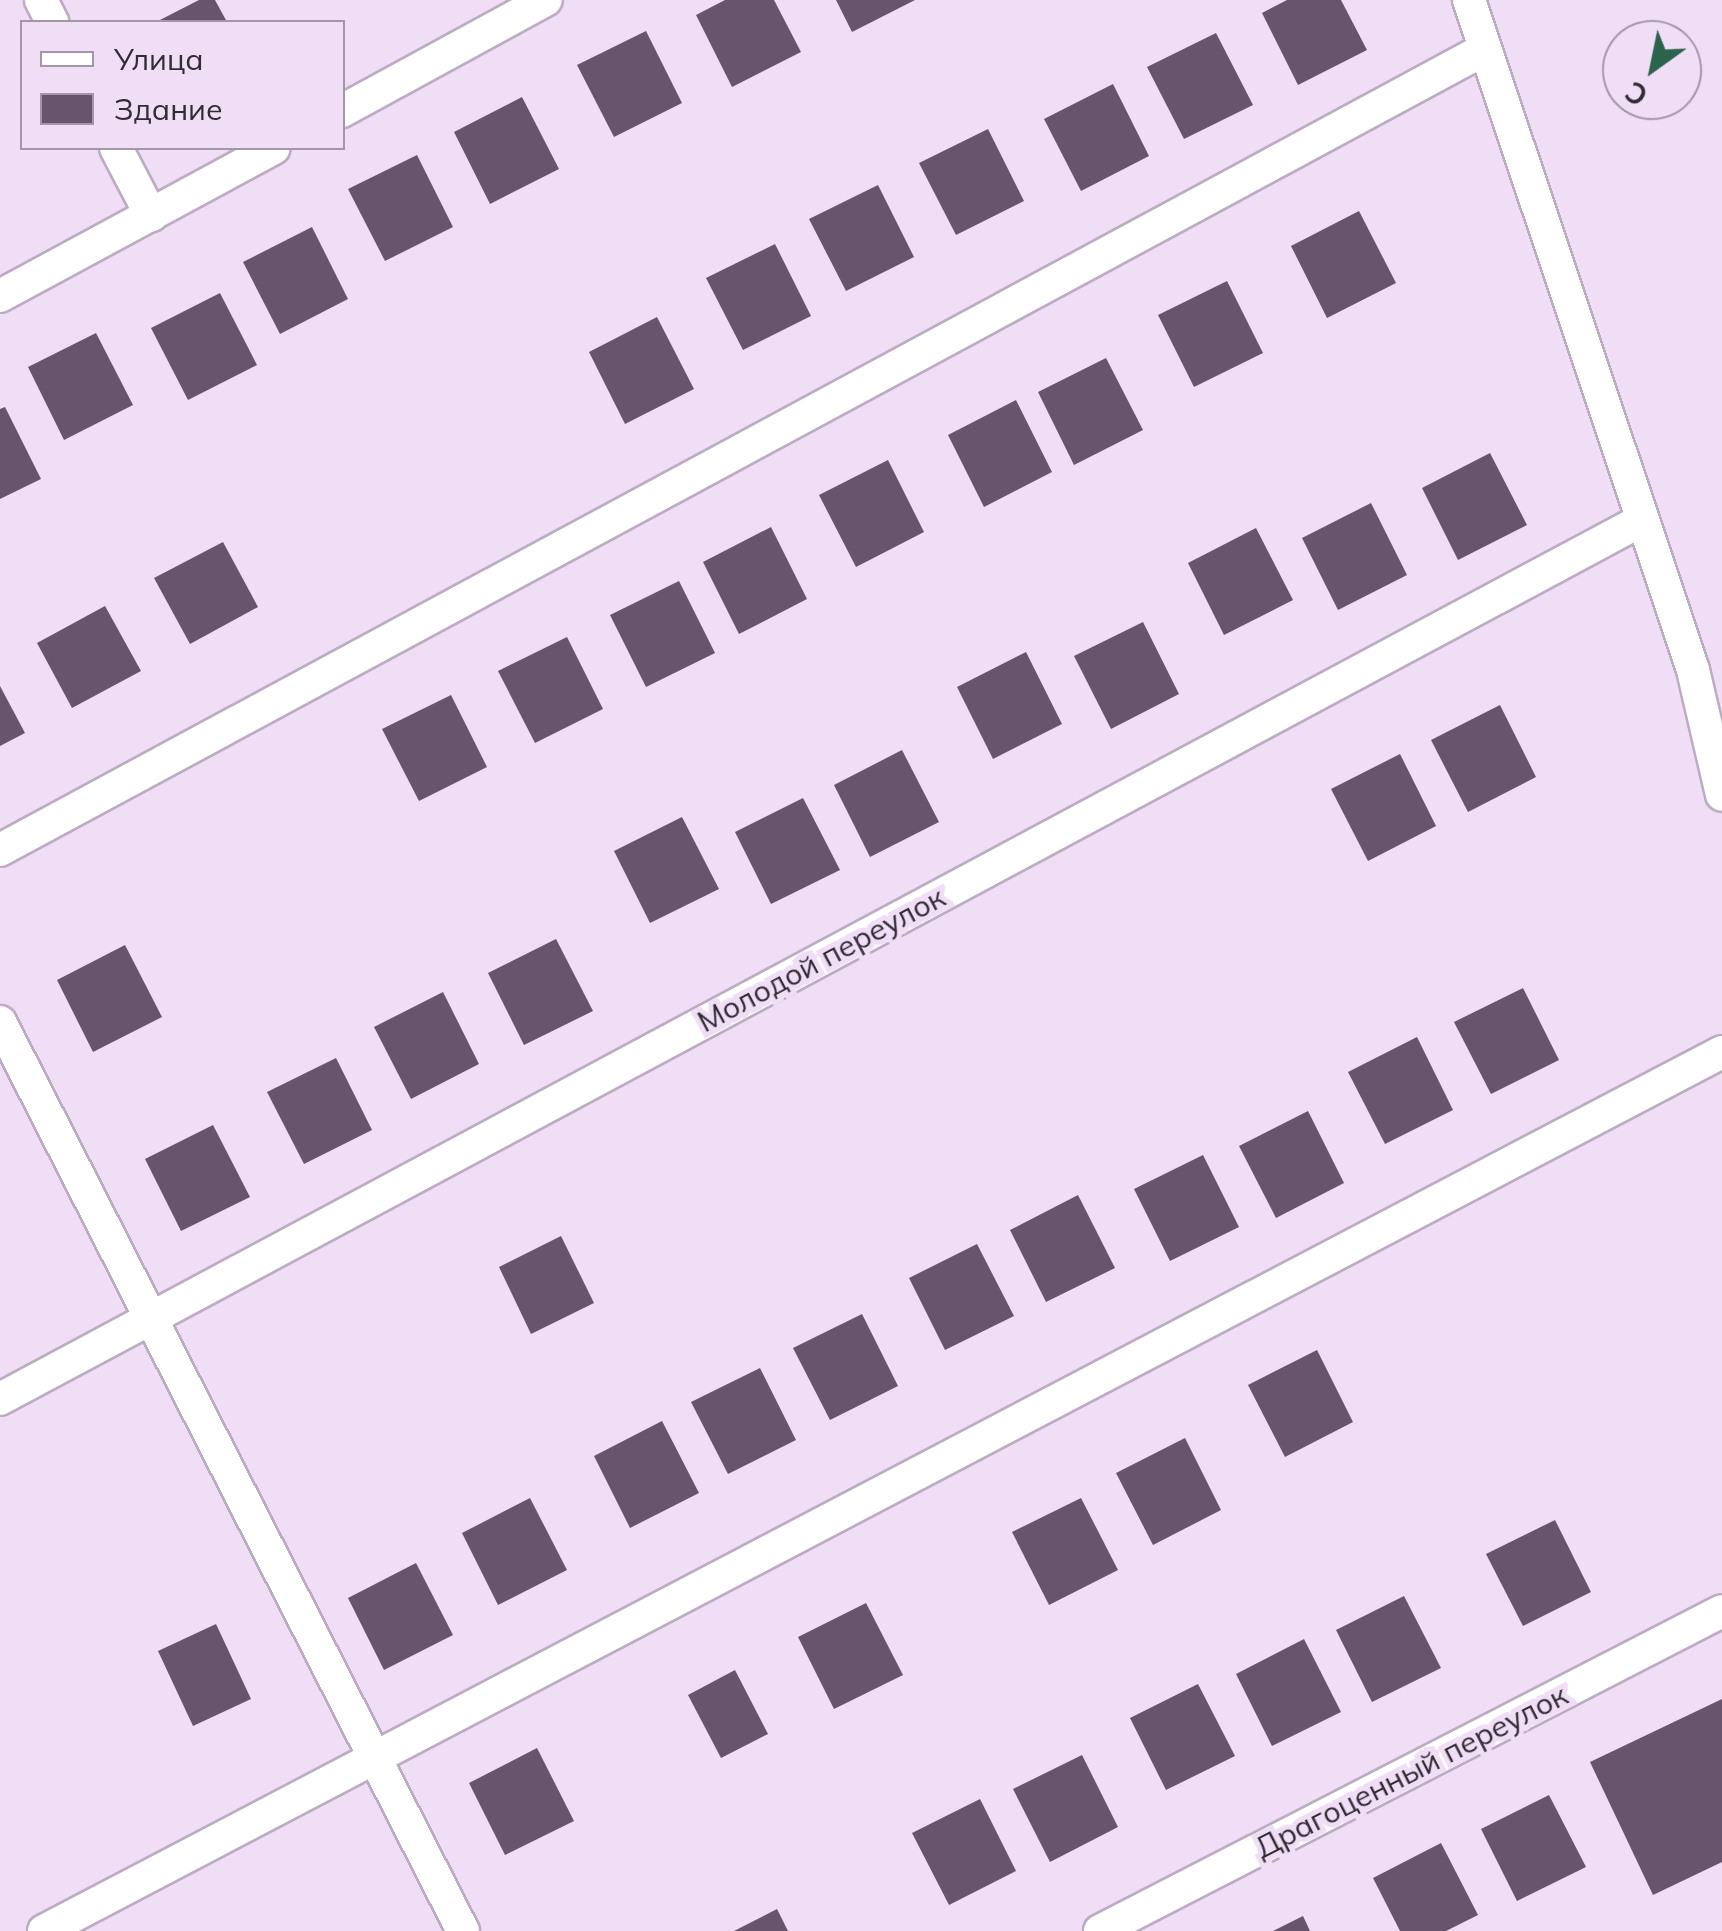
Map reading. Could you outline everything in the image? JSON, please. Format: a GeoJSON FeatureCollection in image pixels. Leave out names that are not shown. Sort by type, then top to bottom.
{"type":"FeatureCollection","features":[{"type":"Feature","properties":{"kind":"street"},"geometry":{"type":"LineString","coordinates":[[345,108],[546,0]]}},
{"type":"Feature","properties":{"kind":"street"},"geometry":{"type":"LineString","coordinates":[[1469,0],[1692,670],[1722,795]]}},
{"type":"Feature","properties":{"kind":"street"},"geometry":{"type":"LineString","coordinates":[[0,850],[1485,49]]}},
{"type":"Feature","properties":{"kind":"street"},"geometry":{"type":"LineString","coordinates":[[117,150],[151,214]]}},
{"type":"Feature","properties":{"kind":"street"},"geometry":{"type":"LineString","coordinates":[[0,296],[270,150]]}},
{"type":"Feature","properties":{"kind":"street","name":"Молодой переулок"},"geometry":{"type":"LineString","coordinates":[[0,1399],[1642,520]]}},
{"type":"Feature","properties":{"kind":"street"},"geometry":{"type":"LineString","coordinates":[[0,1022],[463,1931]]}},
{"type":"Feature","properties":{"kind":"street"},"geometry":{"type":"LineString","coordinates":[[44,1931],[1722,1052]]}},
{"type":"Feature","properties":{"kind":"street","name":"Драгоценный переулок"},"geometry":{"type":"LineString","coordinates":[[1100,1931],[1722,1610]]}},
{"type":"Feature","properties":{"kind":"building"},"geometry":{"type":"Polygon","coordinates":[[[199,0],[215,0],[226,20],[160,20],[199,0]]]}},
{"type":"Feature","properties":{"kind":"building"},"geometry":{"type":"Polygon","coordinates":[[[725,0],[774,0],[801,52],[732,87],[696,15],[725,0]]]}},
{"type":"Feature","properties":{"kind":"building"},"geometry":{"type":"Polygon","coordinates":[[[836,0],[915,0],[852,32],[836,0]]]}},
{"type":"Feature","properties":{"kind":"building"},"geometry":{"type":"Polygon","coordinates":[[[1287,0],[1341,0],[1367,50],[1298,85],[1262,13],[1287,0]]]}},
{"type":"Feature","properties":{"kind":"building"},"geometry":{"type":"Polygon","coordinates":[[[646,31],[682,103],[614,137],[577,65],[646,31]]]}},
{"type":"Feature","properties":{"kind":"building"},"geometry":{"type":"Polygon","coordinates":[[[1216,33],[1253,105],[1184,139],[1147,67],[1216,33]]]}},
{"type":"Feature","properties":{"kind":"building"},"geometry":{"type":"Polygon","coordinates":[[[1113,84],[1149,156],[1081,191],[1044,119],[1113,84]]]}},
{"type":"Feature","properties":{"kind":"building"},"geometry":{"type":"Polygon","coordinates":[[[522,97],[559,169],[490,204],[454,132],[522,97]]]}},
{"type":"Feature","properties":{"kind":"building"},"geometry":{"type":"Polygon","coordinates":[[[988,129],[1024,201],[956,235],[919,163],[988,129]]]}},
{"type":"Feature","properties":{"kind":"building"},"geometry":{"type":"Polygon","coordinates":[[[417,155],[453,227],[385,261],[348,189],[417,155]]]}},
{"type":"Feature","properties":{"kind":"building"},"geometry":{"type":"Polygon","coordinates":[[[878,185],[914,257],[846,291],[809,219],[878,185]]]}},
{"type":"Feature","properties":{"kind":"building"},"geometry":{"type":"Polygon","coordinates":[[[1359,211],[1396,283],[1327,318],[1291,246],[1359,211]]]}},
{"type":"Feature","properties":{"kind":"building"},"geometry":{"type":"Polygon","coordinates":[[[312,227],[348,299],[280,334],[243,262],[312,227]]]}},
{"type":"Feature","properties":{"kind":"building"},"geometry":{"type":"Polygon","coordinates":[[[775,244],[811,316],[743,350],[706,278],[775,244]]]}},
{"type":"Feature","properties":{"kind":"building"},"geometry":{"type":"Polygon","coordinates":[[[1227,281],[1263,353],[1194,387],[1158,315],[1227,281]]]}},
{"type":"Feature","properties":{"kind":"building"},"geometry":{"type":"Polygon","coordinates":[[[220,293],[257,365],[188,400],[151,328],[220,293]]]}},
{"type":"Feature","properties":{"kind":"building"},"geometry":{"type":"Polygon","coordinates":[[[657,317],[694,389],[625,424],[589,352],[657,317]]]}},
{"type":"Feature","properties":{"kind":"building"},"geometry":{"type":"Polygon","coordinates":[[[96,333],[133,405],[64,440],[28,367],[96,333]]]}},
{"type":"Feature","properties":{"kind":"building"},"geometry":{"type":"Polygon","coordinates":[[[1106,358],[1143,430],[1074,465],[1038,392],[1106,358]]]}},
{"type":"Feature","properties":{"kind":"building"},"geometry":{"type":"Polygon","coordinates":[[[1016,400],[1052,472],[984,507],[948,435],[1016,400]]]}},
{"type":"Feature","properties":{"kind":"building"},"geometry":{"type":"Polygon","coordinates":[[[5,407],[41,479],[0,499],[0,409],[5,407]]]}},
{"type":"Feature","properties":{"kind":"building"},"geometry":{"type":"Polygon","coordinates":[[[1490,453],[1527,525],[1458,560],[1422,488],[1490,453]]]}},
{"type":"Feature","properties":{"kind":"building"},"geometry":{"type":"Polygon","coordinates":[[[888,460],[924,532],[856,567],[819,495],[888,460]]]}},
{"type":"Feature","properties":{"kind":"building"},"geometry":{"type":"Polygon","coordinates":[[[1371,503],[1407,575],[1338,610],[1302,538],[1371,503]]]}},
{"type":"Feature","properties":{"kind":"building"},"geometry":{"type":"Polygon","coordinates":[[[771,527],[807,599],[739,634],[703,562],[771,527]]]}},
{"type":"Feature","properties":{"kind":"building"},"geometry":{"type":"Polygon","coordinates":[[[1256,528],[1293,600],[1224,635],[1188,563],[1256,528]]]}},
{"type":"Feature","properties":{"kind":"building"},"geometry":{"type":"Polygon","coordinates":[[[223,542],[258,607],[190,644],[154,578],[223,542]]]}},
{"type":"Feature","properties":{"kind":"building"},"geometry":{"type":"Polygon","coordinates":[[[679,581],[715,653],[646,687],[610,615],[679,581]]]}},
{"type":"Feature","properties":{"kind":"building"},"geometry":{"type":"Polygon","coordinates":[[[105,606],[141,671],[72,708],[37,643],[105,606]]]}},
{"type":"Feature","properties":{"kind":"building"},"geometry":{"type":"Polygon","coordinates":[[[1143,622],[1179,694],[1111,729],[1074,656],[1143,622]]]}},
{"type":"Feature","properties":{"kind":"building"},"geometry":{"type":"Polygon","coordinates":[[[567,637],[603,709],[535,743],[498,671],[567,637]]]}},
{"type":"Feature","properties":{"kind":"building"},"geometry":{"type":"Polygon","coordinates":[[[1026,652],[1062,724],[993,759],[957,687],[1026,652]]]}},
{"type":"Feature","properties":{"kind":"building"},"geometry":{"type":"Polygon","coordinates":[[[0,686],[25,733],[0,746],[0,686]]]}},
{"type":"Feature","properties":{"kind":"building"},"geometry":{"type":"Polygon","coordinates":[[[451,695],[487,767],[419,801],[382,729],[451,695]]]}},
{"type":"Feature","properties":{"kind":"building"},"geometry":{"type":"Polygon","coordinates":[[[1500,705],[1536,777],[1468,812],[1431,740],[1500,705]]]}},
{"type":"Feature","properties":{"kind":"building"},"geometry":{"type":"Polygon","coordinates":[[[902,750],[939,822],[870,857],[834,785],[902,750]]]}},
{"type":"Feature","properties":{"kind":"building"},"geometry":{"type":"Polygon","coordinates":[[[1400,754],[1436,826],[1368,861],[1331,789],[1400,754]]]}},
{"type":"Feature","properties":{"kind":"building"},"geometry":{"type":"Polygon","coordinates":[[[803,798],[840,870],[771,904],[735,832],[803,798]]]}},
{"type":"Feature","properties":{"kind":"building"},"geometry":{"type":"Polygon","coordinates":[[[682,817],[719,889],[650,923],[614,851],[682,817]]]}},
{"type":"Feature","properties":{"kind":"building"},"geometry":{"type":"Polygon","coordinates":[[[556,939],[593,1011],[524,1045],[488,973],[556,939]]]}},
{"type":"Feature","properties":{"kind":"building"},"geometry":{"type":"Polygon","coordinates":[[[125,945],[162,1017],[93,1052],[57,980],[125,945]]]}},
{"type":"Feature","properties":{"kind":"building"},"geometry":{"type":"Polygon","coordinates":[[[1523,988],[1559,1060],[1491,1094],[1454,1022],[1523,988]]]}},
{"type":"Feature","properties":{"kind":"building"},"geometry":{"type":"Polygon","coordinates":[[[443,992],[479,1064],[411,1099],[374,1027],[443,992]]]}},
{"type":"Feature","properties":{"kind":"building"},"geometry":{"type":"Polygon","coordinates":[[[1417,1037],[1453,1110],[1385,1144],[1348,1072],[1417,1037]]]}},
{"type":"Feature","properties":{"kind":"building"},"geometry":{"type":"Polygon","coordinates":[[[336,1058],[372,1130],[304,1164],[267,1092],[336,1058]]]}},
{"type":"Feature","properties":{"kind":"building"},"geometry":{"type":"Polygon","coordinates":[[[1308,1111],[1344,1183],[1276,1218],[1239,1146],[1308,1111]]]}},
{"type":"Feature","properties":{"kind":"building"},"geometry":{"type":"Polygon","coordinates":[[[213,1125],[250,1197],[181,1231],[145,1159],[213,1125]]]}},
{"type":"Feature","properties":{"kind":"building"},"geometry":{"type":"Polygon","coordinates":[[[1203,1155],[1239,1227],[1170,1261],[1134,1189],[1203,1155]]]}},
{"type":"Feature","properties":{"kind":"building"},"geometry":{"type":"Polygon","coordinates":[[[1078,1195],[1115,1268],[1046,1302],[1010,1230],[1078,1195]]]}},
{"type":"Feature","properties":{"kind":"building"},"geometry":{"type":"Polygon","coordinates":[[[561,1236],[594,1303],[531,1334],[499,1267],[561,1236]]]}},
{"type":"Feature","properties":{"kind":"building"},"geometry":{"type":"Polygon","coordinates":[[[977,1244],[1014,1316],[945,1350],[909,1278],[977,1244]]]}},
{"type":"Feature","properties":{"kind":"building"},"geometry":{"type":"Polygon","coordinates":[[[862,1314],[898,1386],[830,1420],[793,1348],[862,1314]]]}},
{"type":"Feature","properties":{"kind":"building"},"geometry":{"type":"Polygon","coordinates":[[[1317,1350],[1353,1422],[1285,1457],[1248,1385],[1317,1350]]]}},
{"type":"Feature","properties":{"kind":"building"},"geometry":{"type":"Polygon","coordinates":[[[760,1368],[796,1440],[728,1474],[691,1402],[760,1368]]]}},
{"type":"Feature","properties":{"kind":"building"},"geometry":{"type":"Polygon","coordinates":[[[662,1421],[699,1493],[630,1528],[594,1456],[662,1421]]]}},
{"type":"Feature","properties":{"kind":"building"},"geometry":{"type":"Polygon","coordinates":[[[1185,1438],[1221,1510],[1153,1545],[1116,1473],[1185,1438]]]}},
{"type":"Feature","properties":{"kind":"building"},"geometry":{"type":"Polygon","coordinates":[[[530,1498],[567,1570],[498,1605],[462,1533],[530,1498]]]}},
{"type":"Feature","properties":{"kind":"building"},"geometry":{"type":"Polygon","coordinates":[[[1081,1498],[1118,1570],[1049,1605],[1012,1532],[1081,1498]]]}},
{"type":"Feature","properties":{"kind":"building"},"geometry":{"type":"Polygon","coordinates":[[[1555,1520],[1591,1592],[1523,1626],[1486,1554],[1555,1520]]]}},
{"type":"Feature","properties":{"kind":"building"},"geometry":{"type":"Polygon","coordinates":[[[416,1563],[453,1635],[384,1670],[348,1598],[416,1563]]]}},
{"type":"Feature","properties":{"kind":"building"},"geometry":{"type":"Polygon","coordinates":[[[1404,1596],[1441,1668],[1372,1702],[1336,1630],[1404,1596]]]}},
{"type":"Feature","properties":{"kind":"building"},"geometry":{"type":"Polygon","coordinates":[[[866,1603],[903,1675],[834,1709],[798,1637],[866,1603]]]}},
{"type":"Feature","properties":{"kind":"building"},"geometry":{"type":"Polygon","coordinates":[[[216,1624],[251,1699],[193,1726],[158,1651],[216,1624]]]}},
{"type":"Feature","properties":{"kind":"building"},"geometry":{"type":"Polygon","coordinates":[[[1304,1639],[1341,1712],[1272,1746],[1236,1674],[1304,1639]]]}},
{"type":"Feature","properties":{"kind":"building"},"geometry":{"type":"Polygon","coordinates":[[[735,1670],[768,1734],[721,1758],[688,1695],[735,1670]]]}},
{"type":"Feature","properties":{"kind":"building"},"geometry":{"type":"Polygon","coordinates":[[[1198,1684],[1235,1756],[1166,1790],[1130,1718],[1198,1684]]]}},
{"type":"Feature","properties":{"kind":"building"},"geometry":{"type":"Polygon","coordinates":[[[1722,1699],[1722,1862],[1653,1895],[1590,1762],[1722,1699]]]}},
{"type":"Feature","properties":{"kind":"building"},"geometry":{"type":"Polygon","coordinates":[[[537,1748],[574,1821],[505,1855],[469,1783],[537,1748]]]}},
{"type":"Feature","properties":{"kind":"building"},"geometry":{"type":"Polygon","coordinates":[[[1082,1755],[1118,1827],[1050,1862],[1013,1789],[1082,1755]]]}},
{"type":"Feature","properties":{"kind":"building"},"geometry":{"type":"Polygon","coordinates":[[[1549,1795],[1586,1867],[1517,1901],[1481,1829],[1549,1795]]]}},
{"type":"Feature","properties":{"kind":"building"},"geometry":{"type":"Polygon","coordinates":[[[980,1799],[1016,1871],[949,1905],[912,1833],[980,1799]]]}},
{"type":"Feature","properties":{"kind":"building"},"geometry":{"type":"Polygon","coordinates":[[[1441,1843],[1478,1915],[1446,1931],[1400,1931],[1373,1878],[1441,1843]]]}},
{"type":"Feature","properties":{"kind":"building"},"geometry":{"type":"Polygon","coordinates":[[[777,1909],[788,1931],[734,1931],[777,1909]]]}},
{"type":"Feature","properties":{"kind":"building"},"geometry":{"type":"Polygon","coordinates":[[[1303,1916],[1310,1931],[1273,1931],[1303,1916]]]}}]}
